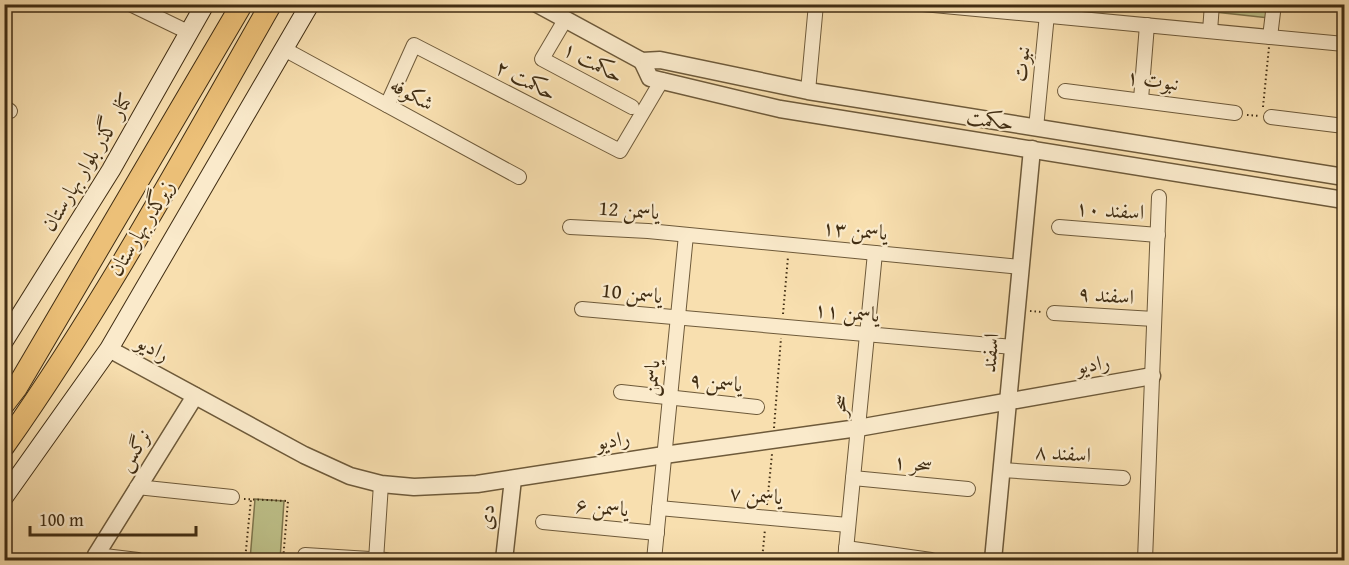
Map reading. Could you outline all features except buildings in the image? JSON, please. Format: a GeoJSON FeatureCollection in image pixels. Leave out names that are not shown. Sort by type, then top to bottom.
{"type":"FeatureCollection","features":[{"type":"Feature","properties":{"kind":"main road","name":"کنار گذر بلوار بهارستان"},"geometry":{"type":"LineString","coordinates":[[4,341],[111,170],[205,4]]}},
{"type":"Feature","properties":{"kind":"main road","name":"زیرگذر بهارستان"},"geometry":{"type":"LineString","coordinates":[[4,404],[17,387],[242,4]]}},
{"type":"Feature","properties":{"kind":"main road","name":"زیرگذر بهارستان"},"geometry":{"type":"LineString","coordinates":[[4,446],[39,396],[143,224],[271,4]]}},
{"type":"Feature","properties":{"kind":"main road"},"geometry":{"type":"LineString","coordinates":[[6,493],[109,349],[310,4]]}},
{"type":"Feature","properties":{"kind":"street"},"geometry":{"type":"LineString","coordinates":[[130,4],[190,33]]}},
{"type":"Feature","properties":{"kind":"street","name":"حکمت"},"geometry":{"type":"LineString","coordinates":[[537,4],[642,62],[650,78],[662,81],[780,109],[1344,200]]}},
{"type":"Feature","properties":{"kind":"street"},"geometry":{"type":"LineString","coordinates":[[808,91],[816,4]]}},
{"type":"Feature","properties":{"kind":"street"},"geometry":{"type":"LineString","coordinates":[[923,4],[1048,10],[1147,25],[1344,44]]}},
{"type":"Feature","properties":{"kind":"street"},"geometry":{"type":"LineString","coordinates":[[1210,31],[1212,4]]}},
{"type":"Feature","properties":{"kind":"street"},"geometry":{"type":"LineString","coordinates":[[1270,37],[1274,4]]}},
{"type":"Feature","properties":{"kind":"street","name":"نبوت"},"geometry":{"type":"LineString","coordinates":[[1036,128],[1048,10]]}},
{"type":"Feature","properties":{"kind":"street","name":"حکمت ۱"},"geometry":{"type":"LineString","coordinates":[[565,20],[542,59],[632,107]]}},
{"type":"Feature","properties":{"kind":"street"},"geometry":{"type":"LineString","coordinates":[[1141,99],[1147,25]]}},
{"type":"Feature","properties":{"kind":"street","name":"حکمت ۲"},"geometry":{"type":"LineString","coordinates":[[387,105],[414,45],[620,151],[662,81]]}},
{"type":"Feature","properties":{"kind":"street","name":"شکوفه"},"geometry":{"type":"LineString","coordinates":[[284,49],[519,177]]}},
{"type":"Feature","properties":{"kind":"street","name":"حکمت"},"geometry":{"type":"LineString","coordinates":[[642,62],[660,60],[808,91],[1344,177]]}},
{"type":"Feature","properties":{"kind":"street","name":"نبوت ۱"},"geometry":{"type":"LineString","coordinates":[[1065,91],[1141,99],[1235,113]]}},
{"type":"Feature","properties":{"kind":"street"},"geometry":{"type":"LineString","coordinates":[[1271,117],[1344,126]]}},
{"type":"Feature","properties":{"kind":"street","name":"اسفند"},"geometry":{"type":"LineString","coordinates":[[993,561],[1032,149]]}},
{"type":"Feature","properties":{"kind":"street"},"geometry":{"type":"LineString","coordinates":[[1192,175],[1200,154]]}},
{"type":"Feature","properties":{"kind":"street"},"geometry":{"type":"LineString","coordinates":[[1145,561],[1159,197]]}},
{"type":"Feature","properties":{"kind":"street","name":"یاسمن 12"},"geometry":{"type":"LineString","coordinates":[[570,227],[686,235]]}},
{"type":"Feature","properties":{"kind":"street","name":"اسفند ۱۰"},"geometry":{"type":"LineString","coordinates":[[1059,227],[1158,235]]}},
{"type":"Feature","properties":{"kind":"street","name":"یاسمن ۱۳"},"geometry":{"type":"LineString","coordinates":[[686,235],[1021,267]]}},
{"type":"Feature","properties":{"kind":"street","name":"یاسمن"},"geometry":{"type":"LineString","coordinates":[[654,561],[686,235]]}},
{"type":"Feature","properties":{"kind":"street","name":"سحر"},"geometry":{"type":"LineString","coordinates":[[846,554],[875,253]]}},
{"type":"Feature","properties":{"kind":"street","name":"یاسمن 10"},"geometry":{"type":"LineString","coordinates":[[582,309],[677,319]]}},
{"type":"Feature","properties":{"kind":"street","name":"اسفند ۹"},"geometry":{"type":"LineString","coordinates":[[1054,313],[1154,319]]}},
{"type":"Feature","properties":{"kind":"street","name":"یاسمن ۱۱"},"geometry":{"type":"LineString","coordinates":[[677,319],[1013,347]]}},
{"type":"Feature","properties":{"kind":"street","name":"رادیو"},"geometry":{"type":"LineString","coordinates":[[109,349],[350,476],[381,484],[444,488],[664,454],[858,428],[1152,376]]}},
{"type":"Feature","properties":{"kind":"street","name":"یاسمن ۹"},"geometry":{"type":"LineString","coordinates":[[621,392],[757,407]]}},
{"type":"Feature","properties":{"kind":"street","name":"نرگس"},"geometry":{"type":"LineString","coordinates":[[95,558],[195,396]]}},
{"type":"Feature","properties":{"kind":"street","name":"اسفند ۸"},"geometry":{"type":"LineString","coordinates":[[1002,470],[1123,478]]}},
{"type":"Feature","properties":{"kind":"street","name":"سحر ۱"},"geometry":{"type":"LineString","coordinates":[[853,478],[968,489]]}},
{"type":"Feature","properties":{"kind":"street","name":"دی"},"geometry":{"type":"LineString","coordinates":[[504,561],[513,479]]}},
{"type":"Feature","properties":{"kind":"street"},"geometry":{"type":"LineString","coordinates":[[305,555],[379,560],[381,484]]}},
{"type":"Feature","properties":{"kind":"street"},"geometry":{"type":"LineString","coordinates":[[137,487],[232,497]]}},
{"type":"Feature","properties":{"kind":"street","name":"یاسمن ۷"},"geometry":{"type":"LineString","coordinates":[[659,508],[848,525]]}},
{"type":"Feature","properties":{"kind":"street","name":"یاسمن ۶"},"geometry":{"type":"LineString","coordinates":[[543,522],[657,533]]}},
{"type":"Feature","properties":{"kind":"street"},"geometry":{"type":"LineString","coordinates":[[846,554],[931,561]]}},
{"type":"Feature","properties":{"kind":"street"},"geometry":{"type":"LineString","coordinates":[[95,558],[138,561]]}},
{"type":"Feature","properties":{"kind":"path"},"geometry":{"type":"LineString","coordinates":[[1229,4],[1266,9],[1267,4]]}},
{"type":"Feature","properties":{"kind":"path"},"geometry":{"type":"LineString","coordinates":[[1235,113],[1263,116],[1270,37]]}},
{"type":"Feature","properties":{"kind":"path"},"geometry":{"type":"LineString","coordinates":[[762,561],[789,245]]}},
{"type":"Feature","properties":{"kind":"path"},"geometry":{"type":"LineString","coordinates":[[1017,310],[1054,313]]}},
{"type":"Feature","properties":{"kind":"path"},"geometry":{"type":"LineString","coordinates":[[245,561],[251,499],[288,501],[283,561]]}},
{"type":"Feature","properties":{"kind":"green space"},"geometry":{"type":"Polygon","coordinates":[[[1216,5],[1271,5],[1269,18],[1215,12],[1216,5]]]}},
{"type":"Feature","properties":{"kind":"green space"},"geometry":{"type":"Polygon","coordinates":[[[255,499],[284,501],[280,560],[250,560],[255,499]]]}}]}
